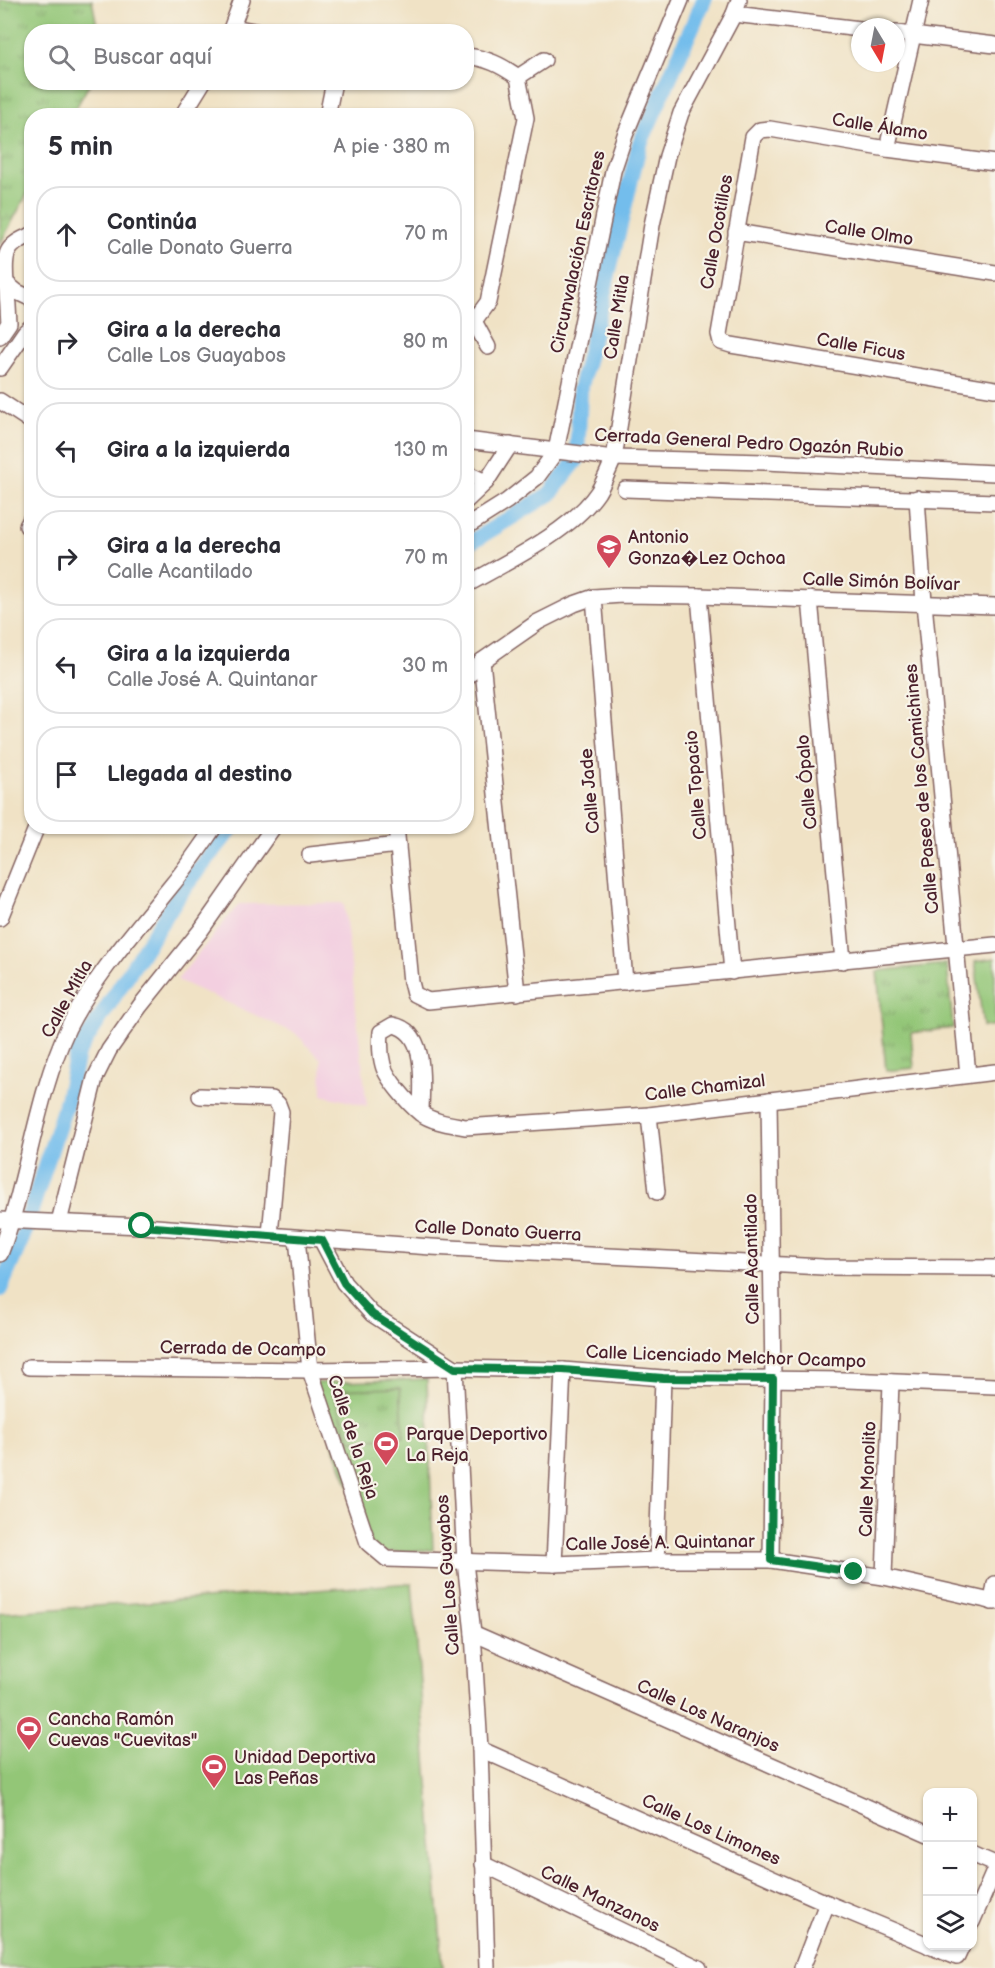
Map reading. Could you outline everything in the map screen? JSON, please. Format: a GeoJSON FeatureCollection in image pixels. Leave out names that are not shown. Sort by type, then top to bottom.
{"type":"FeatureCollection","features":[{"type":"Feature","properties":{"kind":"street"},"geometry":{"type":"LineString","coordinates":[[234,24],[242,0]]}},
{"type":"Feature","properties":{"kind":"street","name":"Circunvalación Escritores"},"geometry":{"type":"LineString","coordinates":[[562,452],[613,171],[625,135],[681,0]]}},
{"type":"Feature","properties":{"kind":"street"},"geometry":{"type":"LineString","coordinates":[[887,149],[921,0]]}},
{"type":"Feature","properties":{"kind":"street"},"geometry":{"type":"LineString","coordinates":[[736,7],[851,27]]}},
{"type":"Feature","properties":{"kind":"street","name":"Calle Mitla"},"geometry":{"type":"LineString","coordinates":[[474,580],[569,523],[597,493],[607,457],[667,156],[681,113],[736,7]]}},
{"type":"Feature","properties":{"kind":"street"},"geometry":{"type":"LineString","coordinates":[[905,34],[995,45]]}},
{"type":"Feature","properties":{"kind":"street"},"geometry":{"type":"LineString","coordinates":[[474,57],[484,58],[500,65],[518,77],[526,118],[488,302],[474,318]]}},
{"type":"Feature","properties":{"kind":"street"},"geometry":{"type":"LineString","coordinates":[[518,77],[544,60]]}},
{"type":"Feature","properties":{"kind":"street"},"geometry":{"type":"LineString","coordinates":[[187,108],[198,90]]}},
{"type":"Feature","properties":{"kind":"street"},"geometry":{"type":"LineString","coordinates":[[329,108],[332,90]]}},
{"type":"Feature","properties":{"kind":"street","name":"Calle Álamo"},"geometry":{"type":"LineString","coordinates":[[760,130],[770,129],[887,149],[995,163]]}},
{"type":"Feature","properties":{"kind":"street","name":"Calle Ocotillos"},"geometry":{"type":"LineString","coordinates":[[721,342],[719,334],[753,137],[760,130]]}},
{"type":"Feature","properties":{"kind":"street","name":"Calle Olmo"},"geometry":{"type":"LineString","coordinates":[[736,232],[995,273]]}},
{"type":"Feature","properties":{"kind":"street"},"geometry":{"type":"LineString","coordinates":[[24,238],[18,240],[9,249],[4,269],[6,283],[4,330],[24,329]]}},
{"type":"Feature","properties":{"kind":"street"},"geometry":{"type":"LineString","coordinates":[[6,283],[24,295]]}},
{"type":"Feature","properties":{"kind":"street"},"geometry":{"type":"LineString","coordinates":[[474,328],[488,347]]}},
{"type":"Feature","properties":{"kind":"street"},"geometry":{"type":"LineString","coordinates":[[0,368],[24,335]]}},
{"type":"Feature","properties":{"kind":"street","name":"Calle Ficus"},"geometry":{"type":"LineString","coordinates":[[721,342],[995,389]]}},
{"type":"Feature","properties":{"kind":"street"},"geometry":{"type":"LineString","coordinates":[[0,402],[24,417]]}},
{"type":"Feature","properties":{"kind":"street","name":"Cerrada General Pedro Ogazón Rubio"},"geometry":{"type":"LineString","coordinates":[[474,441],[607,457],[995,473]]}},
{"type":"Feature","properties":{"kind":"street"},"geometry":{"type":"LineString","coordinates":[[474,493],[486,482],[510,445]]}},
{"type":"Feature","properties":{"kind":"street"},"geometry":{"type":"LineString","coordinates":[[474,522],[507,501],[537,477],[562,452]]}},
{"type":"Feature","properties":{"kind":"street"},"geometry":{"type":"LineString","coordinates":[[474,477],[486,482]]}},
{"type":"Feature","properties":{"kind":"street"},"geometry":{"type":"LineString","coordinates":[[625,489],[995,502]]}},
{"type":"Feature","properties":{"kind":"street","name":"Calle Paseo de los Camichines"},"geometry":{"type":"LineString","coordinates":[[917,498],[924,603],[968,1075]]}},
{"type":"Feature","properties":{"kind":"street","name":"Calle Simón Bolívar"},"geometry":{"type":"LineString","coordinates":[[474,670],[482,661],[538,622],[594,597],[699,596],[995,606]]}},
{"type":"Feature","properties":{"kind":"street","name":"Calle Topacio"},"geometry":{"type":"LineString","coordinates":[[699,596],[732,972]]}},
{"type":"Feature","properties":{"kind":"street","name":"Calle Jade"},"geometry":{"type":"LineString","coordinates":[[594,597],[625,982]]}},
{"type":"Feature","properties":{"kind":"street","name":"Calle Ópalo"},"geometry":{"type":"LineString","coordinates":[[810,599],[843,961]]}},
{"type":"Feature","properties":{"kind":"street"},"geometry":{"type":"LineString","coordinates":[[482,661],[518,993]]}},
{"type":"Feature","properties":{"kind":"street"},"geometry":{"type":"LineString","coordinates":[[0,918],[34,834]]}},
{"type":"Feature","properties":{"kind":"street","name":"Calle Mitla"},"geometry":{"type":"LineString","coordinates":[[0,1254],[13,1220],[49,1079],[68,1029],[103,970],[174,883],[209,834]]}},
{"type":"Feature","properties":{"kind":"street"},"geometry":{"type":"LineString","coordinates":[[53,1222],[95,1078],[109,1050],[140,1006],[201,930],[268,834]]}},
{"type":"Feature","properties":{"kind":"street"},"geometry":{"type":"LineString","coordinates":[[397,834],[411,982],[414,994],[428,1001],[995,945]]}},
{"type":"Feature","properties":{"kind":"street"},"geometry":{"type":"LineString","coordinates":[[310,855],[398,845]]}},
{"type":"Feature","properties":{"kind":"street","name":"Calle Chamizal"},"geometry":{"type":"LineString","coordinates":[[421,1114],[419,1053],[411,1034],[403,1027],[393,1025],[381,1032],[380,1044],[383,1067],[401,1093],[421,1114],[465,1127],[649,1115],[995,1072]]}},
{"type":"Feature","properties":{"kind":"street"},"geometry":{"type":"LineString","coordinates":[[200,1095],[272,1099],[278,1104],[281,1112],[270,1235]]}},
{"type":"Feature","properties":{"kind":"street","name":"Calle Acantilado"},"geometry":{"type":"LineString","coordinates":[[769,1100],[773,1379],[771,1560]]}},
{"type":"Feature","properties":{"kind":"street"},"geometry":{"type":"LineString","coordinates":[[649,1115],[657,1192]]}},
{"type":"Feature","properties":{"kind":"street","name":"Calle Donato Guerra"},"geometry":{"type":"LineString","coordinates":[[13,1220],[322,1240],[823,1267],[995,1268]]}},
{"type":"Feature","properties":{"kind":"street","name":"Calle de la Reja"},"geometry":{"type":"LineString","coordinates":[[297,1238],[310,1370],[368,1543],[387,1559],[465,1562]]}},
{"type":"Feature","properties":{"kind":"street"},"geometry":{"type":"LineString","coordinates":[[322,1240],[344,1283],[372,1314],[455,1368]]}},
{"type":"Feature","properties":{"kind":"street","name":"Cerrada de Ocampo"},"geometry":{"type":"LineString","coordinates":[[29,1367],[310,1370],[455,1368]]}},
{"type":"Feature","properties":{"kind":"street","name":"Calle Licenciado Melchor Ocampo"},"geometry":{"type":"LineString","coordinates":[[455,1368],[563,1370],[663,1378],[995,1386]]}},
{"type":"Feature","properties":{"kind":"street","name":"Calle Los Guayabos"},"geometry":{"type":"LineString","coordinates":[[455,1368],[465,1562],[473,1633],[480,1749],[487,1968]]}},
{"type":"Feature","properties":{"kind":"street"},"geometry":{"type":"LineString","coordinates":[[554,1564],[563,1370]]}},
{"type":"Feature","properties":{"kind":"street"},"geometry":{"type":"LineString","coordinates":[[657,1560],[663,1378]]}},
{"type":"Feature","properties":{"kind":"street","name":"Calle Monolito"},"geometry":{"type":"LineString","coordinates":[[885,1577],[891,1382]]}},
{"type":"Feature","properties":{"kind":"street","name":"Calle José A. Quintanar"},"geometry":{"type":"LineString","coordinates":[[465,1562],[554,1564],[657,1560],[771,1560],[885,1577],[993,1602]]}},
{"type":"Feature","properties":{"kind":"street"},"geometry":{"type":"LineString","coordinates":[[993,1602],[995,1584]]}},
{"type":"Feature","properties":{"kind":"street","name":"Calle Los Naranjos"},"geometry":{"type":"LineString","coordinates":[[473,1633],[923,1832]]}},
{"type":"Feature","properties":{"kind":"street","name":"Calle Los Limones"},"geometry":{"type":"LineString","coordinates":[[480,1749],[827,1903],[923,1943]]}},
{"type":"Feature","properties":{"kind":"street"},"geometry":{"type":"LineString","coordinates":[[977,1856],[995,1864]]}},
{"type":"Feature","properties":{"kind":"street","name":"Calle Manzanos"},"geometry":{"type":"LineString","coordinates":[[483,1864],[699,1968]]}},
{"type":"Feature","properties":{"kind":"street"},"geometry":{"type":"LineString","coordinates":[[977,1910],[995,1869]]}},
{"type":"Feature","properties":{"kind":"street"},"geometry":{"type":"LineString","coordinates":[[802,1968],[827,1903]]}},
{"type":"Feature","properties":{"kind":"shaded area"},"geometry":{"type":"Polygon","coordinates":[[[344,903],[367,1106],[322,1095],[321,1059],[295,1033],[177,980],[239,904],[344,903]]]}},
{"type":"Feature","properties":{"kind":"green space"},"geometry":{"type":"Polygon","coordinates":[[[0,0],[92,0],[97,24],[24,24],[24,90],[86,90],[76,108],[24,108],[24,200],[0,244],[0,0]]]}},
{"type":"Feature","properties":{"kind":"green space"},"geometry":{"type":"Polygon","coordinates":[[[995,958],[995,1025],[983,1027],[975,961],[995,958]]]}},
{"type":"Feature","properties":{"kind":"green space"},"geometry":{"type":"Polygon","coordinates":[[[947,964],[953,1028],[911,1033],[914,1068],[886,1071],[877,971],[947,964]]]}},
{"type":"Feature","properties":{"kind":"green space","name":"Parque Deportivo La Reja"},"geometry":{"type":"Polygon","coordinates":[[[427,1379],[433,1550],[374,1553],[310,1383],[427,1379]]]}},
{"type":"Feature","properties":{"kind":"green space"},"geometry":{"type":"Polygon","coordinates":[[[400,1388],[404,1437],[350,1440],[332,1390],[400,1388]]]}},
{"type":"Feature","properties":{"kind":"green space","name":"Unidad Deportiva Las Peñas"},"geometry":{"type":"Polygon","coordinates":[[[412,1583],[443,1968],[0,1968],[0,1613],[412,1583]]]}},
{"type":"Feature","properties":{"kind":"waterway"},"geometry":{"type":"LineString","coordinates":[[474,540],[550,494],[577,459],[580,390],[639,146],[704,0]]}},
{"type":"Feature","properties":{"kind":"waterway"},"geometry":{"type":"LineString","coordinates":[[0,1289],[22,1238],[67,1100],[77,1054],[180,893],[227,834]]}},
{"type":"Feature","properties":{"kind":"place","name":"Antonio Gonza�Lez Ochoa"},"geometry":{"type":"Point","coordinates":[609,570]}},
{"type":"Feature","properties":{"kind":"place","name":"Parque Deportivo La Reja"},"geometry":{"type":"Point","coordinates":[386,1467]}},
{"type":"Feature","properties":{"kind":"place","name":"Cancha Ramón Cuevas \"Cuevitas\""},"geometry":{"type":"Point","coordinates":[29,1752]}},
{"type":"Feature","properties":{"kind":"place","name":"Unidad Deportiva Las Peñas"},"geometry":{"type":"Point","coordinates":[214,1790]}},
{"type":"Feature","properties":{"kind":"route"},"geometry":{"type":"LineString","coordinates":[[142,1226],[322,1240],[344,1283],[372,1314],[455,1368],[563,1370],[663,1378],[773,1379],[771,1560],[854,1572]]}}]}
